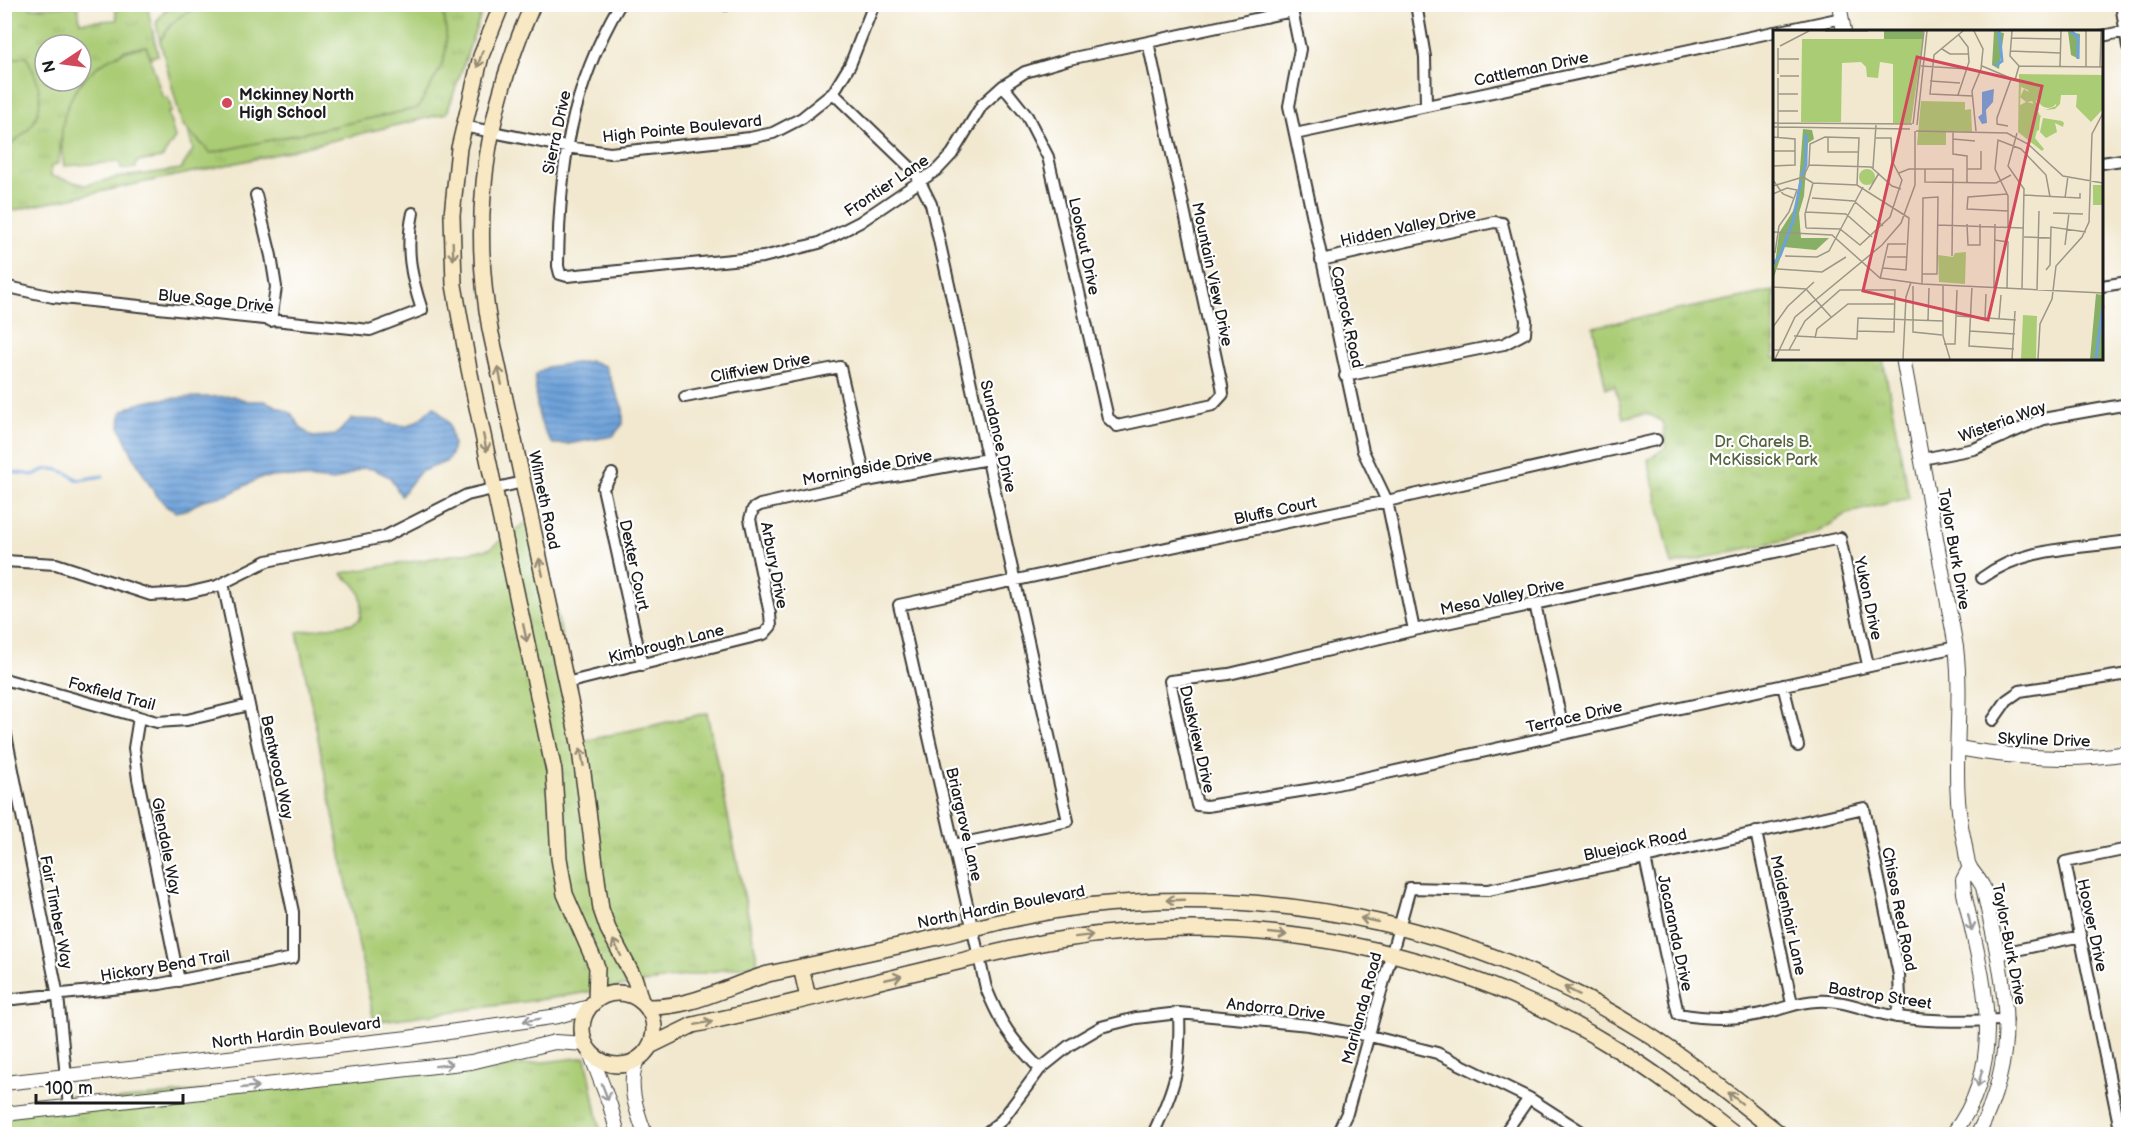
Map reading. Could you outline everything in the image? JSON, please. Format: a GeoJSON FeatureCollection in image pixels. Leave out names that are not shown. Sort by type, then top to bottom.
{"type":"FeatureCollection","features":[{"type":"Feature","properties":{"kind":"main road"},"geometry":{"type":"LineString","coordinates":[[502,4],[481,56],[463,126],[452,215],[454,277],[469,369],[554,771],[559,858],[565,894],[597,967],[593,1004],[582,1026],[588,1047],[598,1059],[612,1064],[627,1064],[637,1059],[650,1046],[693,1025],[980,957],[1080,936],[1195,929],[1288,934],[1390,953],[1476,981],[1573,1024],[1653,1072],[1734,1134]]}},
{"type":"Feature","properties":{"kind":"main road","name":"Wilmeth Road"},"geometry":{"type":"LineString","coordinates":[[533,4],[507,67],[490,132],[482,205],[483,281],[490,329],[585,779],[591,843],[601,909],[608,929],[635,980],[644,1004]]}},
{"type":"Feature","properties":{"kind":"main road","name":"North Hardin Boulevard"},"geometry":{"type":"LineString","coordinates":[[644,1004],[679,1006],[738,982],[973,928],[1085,906],[1190,900],[1289,906],[1398,926],[1502,960],[1582,996],[1676,1053],[1780,1134]]}},
{"type":"Feature","properties":{"kind":"main road"},"geometry":{"type":"LineString","coordinates":[[801,967],[808,998]]}},
{"type":"Feature","properties":{"kind":"main road"},"geometry":{"type":"LineString","coordinates":[[593,1004],[617,992],[632,995],[644,1004],[654,1024],[650,1046]]}},
{"type":"Feature","properties":{"kind":"street","name":"Sierra Drive"},"geometry":{"type":"LineString","coordinates":[[560,274],[558,266],[559,198],[566,147],[584,78],[620,4]]}},
{"type":"Feature","properties":{"kind":"street","name":"High Pointe Boulevard"},"geometry":{"type":"LineString","coordinates":[[463,126],[598,152],[621,152],[763,135],[793,124],[833,93],[850,65],[874,4]]}},
{"type":"Feature","properties":{"kind":"street"},"geometry":{"type":"LineString","coordinates":[[1416,4],[1425,57],[1426,105]]}},
{"type":"Feature","properties":{"kind":"street"},"geometry":{"type":"LineString","coordinates":[[2121,4],[2128,47]]}},
{"type":"Feature","properties":{"kind":"street","name":"Frontier Lane"},"geometry":{"type":"LineString","coordinates":[[560,274],[567,276],[763,257],[819,243],[860,222],[921,183],[946,161],[982,105],[1003,86],[1025,72],[1045,65],[1292,8]]}},
{"type":"Feature","properties":{"kind":"street","name":"Caprock Road"},"geometry":{"type":"LineString","coordinates":[[1292,8],[1300,49],[1289,106],[1345,376],[1363,451],[1387,501],[1414,630]]}},
{"type":"Feature","properties":{"kind":"street","name":"Cattleman Drive"},"geometry":{"type":"LineString","coordinates":[[1785,30],[1842,18]]}},
{"type":"Feature","properties":{"kind":"street"},"geometry":{"type":"LineString","coordinates":[[2103,36],[2126,31]]}},
{"type":"Feature","properties":{"kind":"street","name":"Cattleman Drive"},"geometry":{"type":"LineString","coordinates":[[1295,134],[1773,32]]}},
{"type":"Feature","properties":{"kind":"street","name":"Mountain View Drive"},"geometry":{"type":"LineString","coordinates":[[1112,423],[1117,426],[1214,405],[1223,394],[1148,42]]}},
{"type":"Feature","properties":{"kind":"street","name":"Lookout Drive"},"geometry":{"type":"LineString","coordinates":[[1003,86],[1027,116],[1048,157],[1062,206],[1105,410],[1112,423]]}},
{"type":"Feature","properties":{"kind":"street","name":"Sundance Drive"},"geometry":{"type":"LineString","coordinates":[[833,93],[899,156],[921,183],[935,219],[1068,821],[954,844]]}},
{"type":"Feature","properties":{"kind":"street"},"geometry":{"type":"LineString","coordinates":[[2103,163],[2128,159]]}},
{"type":"Feature","properties":{"kind":"street"},"geometry":{"type":"LineString","coordinates":[[256,195],[272,256],[276,287],[271,321]]}},
{"type":"Feature","properties":{"kind":"street","name":"Blue Sage Drive"},"geometry":{"type":"LineString","coordinates":[[4,286],[53,297],[370,330],[423,310],[409,260],[409,231],[413,213]]}},
{"type":"Feature","properties":{"kind":"street","name":"Hidden Valley Drive"},"geometry":{"type":"LineString","coordinates":[[1321,260],[1494,222],[1502,223],[1526,321],[1527,328],[1522,337],[1504,344],[1345,376]]}},
{"type":"Feature","properties":{"kind":"street"},"geometry":{"type":"LineString","coordinates":[[2103,286],[2128,282]]}},
{"type":"Feature","properties":{"kind":"street","name":"Taylor Burk Drive"},"geometry":{"type":"LineString","coordinates":[[1903,360],[1956,647],[1960,677],[1958,748]]}},
{"type":"Feature","properties":{"kind":"street","name":"Cliffview Drive"},"geometry":{"type":"LineString","coordinates":[[686,397],[840,367],[866,481]]}},
{"type":"Feature","properties":{"kind":"street","name":"Wisteria Way"},"geometry":{"type":"LineString","coordinates":[[1922,459],[1974,449],[2035,421],[2128,405]]}},
{"type":"Feature","properties":{"kind":"street","name":"Bluffs Court"},"geometry":{"type":"LineString","coordinates":[[899,605],[1387,501],[1656,440]]}},
{"type":"Feature","properties":{"kind":"street","name":"Morningside Drive"},"geometry":{"type":"LineString","coordinates":[[753,510],[760,505],[866,481],[988,459]]}},
{"type":"Feature","properties":{"kind":"street","name":"Dexter Court"},"geometry":{"type":"LineString","coordinates":[[612,474],[603,488],[642,665]]}},
{"type":"Feature","properties":{"kind":"street"},"geometry":{"type":"LineString","coordinates":[[4,561],[56,564],[151,595],[187,593],[223,583],[267,561],[384,537],[459,498],[523,482]]}},
{"type":"Feature","properties":{"kind":"street","name":"Arbury Drive"},"geometry":{"type":"LineString","coordinates":[[753,510],[750,519],[771,626]]}},
{"type":"Feature","properties":{"kind":"street","name":"Mesa Valley Drive"},"geometry":{"type":"LineString","coordinates":[[1170,681],[1229,674],[1414,630],[1840,538]]}},
{"type":"Feature","properties":{"kind":"street","name":"Yukon Drive"},"geometry":{"type":"LineString","coordinates":[[1840,538],[1868,665]]}},
{"type":"Feature","properties":{"kind":"street"},"geometry":{"type":"LineString","coordinates":[[1982,578],[1999,566],[2029,554],[2128,541]]}},
{"type":"Feature","properties":{"kind":"street","name":"Bentwood Way"},"geometry":{"type":"LineString","coordinates":[[223,583],[293,912],[292,958]]}},
{"type":"Feature","properties":{"kind":"street"},"geometry":{"type":"LineString","coordinates":[[1535,604],[1564,733]]}},
{"type":"Feature","properties":{"kind":"street","name":"Briargrove Lane"},"geometry":{"type":"LineString","coordinates":[[899,605],[986,988],[1012,1041],[1040,1069]]}},
{"type":"Feature","properties":{"kind":"street","name":"Kimbrough Lane"},"geometry":{"type":"LineString","coordinates":[[566,683],[764,634],[771,626]]}},
{"type":"Feature","properties":{"kind":"street","name":"Terrace Drive"},"geometry":{"type":"LineString","coordinates":[[1197,805],[1207,806],[1319,788],[1956,647]]}},
{"type":"Feature","properties":{"kind":"street"},"geometry":{"type":"LineString","coordinates":[[1993,720],[2007,700],[2020,691],[2128,674]]}},
{"type":"Feature","properties":{"kind":"street","name":"Foxfield Trail"},"geometry":{"type":"LineString","coordinates":[[4,679],[157,722],[187,720],[249,705]]}},
{"type":"Feature","properties":{"kind":"street","name":"Duskview Drive"},"geometry":{"type":"LineString","coordinates":[[1170,681],[1197,805]]}},
{"type":"Feature","properties":{"kind":"street"},"geometry":{"type":"LineString","coordinates":[[1783,685],[1797,746]]}},
{"type":"Feature","properties":{"kind":"street","name":"Glendale Way"},"geometry":{"type":"LineString","coordinates":[[139,717],[134,748],[138,779],[179,981]]}},
{"type":"Feature","properties":{"kind":"street","name":"Fair Timber Way"},"geometry":{"type":"LineString","coordinates":[[4,725],[58,996],[69,1107]]}},
{"type":"Feature","properties":{"kind":"street","name":"Skyline Drive"},"geometry":{"type":"LineString","coordinates":[[1958,748],[2043,758],[2128,753]]}},
{"type":"Feature","properties":{"kind":"street","name":"Taylor-Burk Drive"},"geometry":{"type":"LineString","coordinates":[[1958,748],[1956,800],[1970,867],[1978,875],[1983,887],[1998,954],[2007,1020],[2001,1075],[1978,1134]]}},
{"type":"Feature","properties":{"kind":"street","name":"Bluejack Road"},"geometry":{"type":"LineString","coordinates":[[1410,888],[1488,890],[1645,858],[1864,808]]}},
{"type":"Feature","properties":{"kind":"street","name":"Chisos Red Road"},"geometry":{"type":"LineString","coordinates":[[1864,808],[1899,975],[1900,1000],[1896,1017]]}},
{"type":"Feature","properties":{"kind":"street","name":"Maidenhair Lane"},"geometry":{"type":"LineString","coordinates":[[1756,832],[1792,1004]]}},
{"type":"Feature","properties":{"kind":"street","name":"Hoover Drive"},"geometry":{"type":"LineString","coordinates":[[2121,1134],[2065,862],[2128,849]]}},
{"type":"Feature","properties":{"kind":"street","name":"Jacaranda Drive"},"geometry":{"type":"LineString","coordinates":[[1645,858],[1678,1014]]}},
{"type":"Feature","properties":{"kind":"street","name":"Taylor-Burk Drive"},"geometry":{"type":"LineString","coordinates":[[1953,1134],[1971,1106],[1988,1050],[1987,1002],[1964,893],[1963,880],[1970,867]]}},
{"type":"Feature","properties":{"kind":"street","name":"Marilanda Road"},"geometry":{"type":"LineString","coordinates":[[1337,1134],[1347,1113],[1370,1036],[1390,953],[1410,888]]}},
{"type":"Feature","properties":{"kind":"street"},"geometry":{"type":"LineString","coordinates":[[1998,954],[2081,936]]}},
{"type":"Feature","properties":{"kind":"street","name":"Hickory Bend Trail"},"geometry":{"type":"LineString","coordinates":[[4,1000],[58,996],[179,981],[292,958]]}},
{"type":"Feature","properties":{"kind":"street","name":"Bastrop Street"},"geometry":{"type":"LineString","coordinates":[[1678,1014],[1705,1018],[1734,1017],[1819,1000],[1844,1003],[1896,1017],[1954,1022],[2007,1020]]}},
{"type":"Feature","properties":{"kind":"street","name":"North Hardin Boulevard"},"geometry":{"type":"LineString","coordinates":[[4,1083],[408,1038],[558,1016],[593,1004]]}},
{"type":"Feature","properties":{"kind":"street"},"geometry":{"type":"LineString","coordinates":[[1153,1134],[1171,1097],[1179,1069],[1179,1013]]}},
{"type":"Feature","properties":{"kind":"street","name":"Andorra Drive"},"geometry":{"type":"LineString","coordinates":[[985,1134],[1002,1120],[1040,1069],[1070,1045],[1101,1027],[1136,1018],[1179,1013],[1309,1025],[1370,1036],[1437,1053],[1530,1098],[1585,1134]]}},
{"type":"Feature","properties":{"kind":"street"},"geometry":{"type":"LineString","coordinates":[[4,1114],[471,1062],[555,1042],[588,1047],[610,1105],[618,1134]]}},
{"type":"Feature","properties":{"kind":"street"},"geometry":{"type":"LineString","coordinates":[[637,1059],[633,1071],[632,1091],[645,1134]]}},
{"type":"Feature","properties":{"kind":"street"},"geometry":{"type":"LineString","coordinates":[[1504,1134],[1530,1098]]}},
{"type":"Feature","properties":{"kind":"green space"},"geometry":{"type":"Polygon","coordinates":[[[219,4],[442,5],[446,37],[444,60],[418,108],[211,153],[182,124],[160,41],[172,24],[184,14],[219,4]]]}},
{"type":"Feature","properties":{"kind":"green space"},"geometry":{"type":"Polygon","coordinates":[[[4,5],[29,5],[30,8],[78,5],[80,22],[117,20],[115,7],[147,5],[158,55],[150,57],[146,46],[125,50],[98,66],[93,76],[93,33],[33,33],[33,93],[84,93],[61,138],[59,163],[51,166],[51,176],[85,185],[115,178],[181,169],[193,150],[188,130],[211,153],[418,108],[444,60],[446,37],[442,5],[484,5],[447,113],[259,158],[5,212],[4,5]]]}},
{"type":"Feature","properties":{"kind":"green space"},"geometry":{"type":"Polygon","coordinates":[[[191,5],[219,5],[184,14],[172,24],[160,41],[156,23],[165,10],[191,5]]]}},
{"type":"Feature","properties":{"kind":"green space"},"geometry":{"type":"Polygon","coordinates":[[[146,46],[163,98],[168,97],[172,111],[168,113],[175,138],[162,158],[136,162],[136,168],[121,169],[120,162],[64,166],[63,123],[69,104],[75,93],[93,93],[93,71],[124,52],[146,46]]]}},
{"type":"Feature","properties":{"kind":"green space"},"geometry":{"type":"Polygon","coordinates":[[[26,56],[33,70],[33,93],[39,93],[40,99],[39,109],[29,128],[5,148],[5,61],[26,56]]]}},
{"type":"Feature","properties":{"kind":"green space","name":"Dr. Charels B. McKissick Park"},"geometry":{"type":"Polygon","coordinates":[[[1773,291],[1773,360],[1883,360],[1909,498],[1849,513],[1816,533],[1672,565],[1648,460],[1666,447],[1663,423],[1645,414],[1623,418],[1615,386],[1606,388],[1593,327],[1773,291]]]}},
{"type":"Feature","properties":{"kind":"green space"},"geometry":{"type":"Polygon","coordinates":[[[536,515],[584,741],[707,713],[758,964],[552,998],[374,1022],[297,632],[353,623],[360,619],[362,604],[360,594],[356,586],[342,573],[489,549],[536,515]]]}},
{"type":"Feature","properties":{"kind":"green space"},"geometry":{"type":"Polygon","coordinates":[[[586,1057],[601,1134],[5,1134],[5,1112],[368,1073],[493,1068],[586,1057]]]}},
{"type":"Feature","properties":{"kind":"water"},"geometry":{"type":"Polygon","coordinates":[[[590,361],[605,366],[623,409],[623,424],[613,436],[568,444],[553,444],[540,420],[535,375],[547,367],[590,361]]]}},
{"type":"Feature","properties":{"kind":"water"},"geometry":{"type":"Polygon","coordinates":[[[233,396],[248,401],[265,401],[291,413],[302,429],[313,437],[336,435],[351,419],[383,420],[388,424],[408,426],[434,406],[449,423],[453,444],[451,455],[446,462],[420,472],[401,496],[390,477],[373,469],[363,468],[334,481],[283,476],[260,478],[227,495],[203,500],[188,509],[176,512],[167,507],[154,492],[134,458],[120,428],[121,413],[130,407],[158,400],[233,396]]]}},
{"type":"Feature","properties":{"kind":"waterway"},"geometry":{"type":"LineString","coordinates":[[4,471],[34,475],[51,469],[68,473],[78,480],[103,476]]}},
{"type":"Feature","properties":{"kind":"place","name":"Mckinney North High School"},"geometry":{"type":"Point","coordinates":[227,103]}}]}
